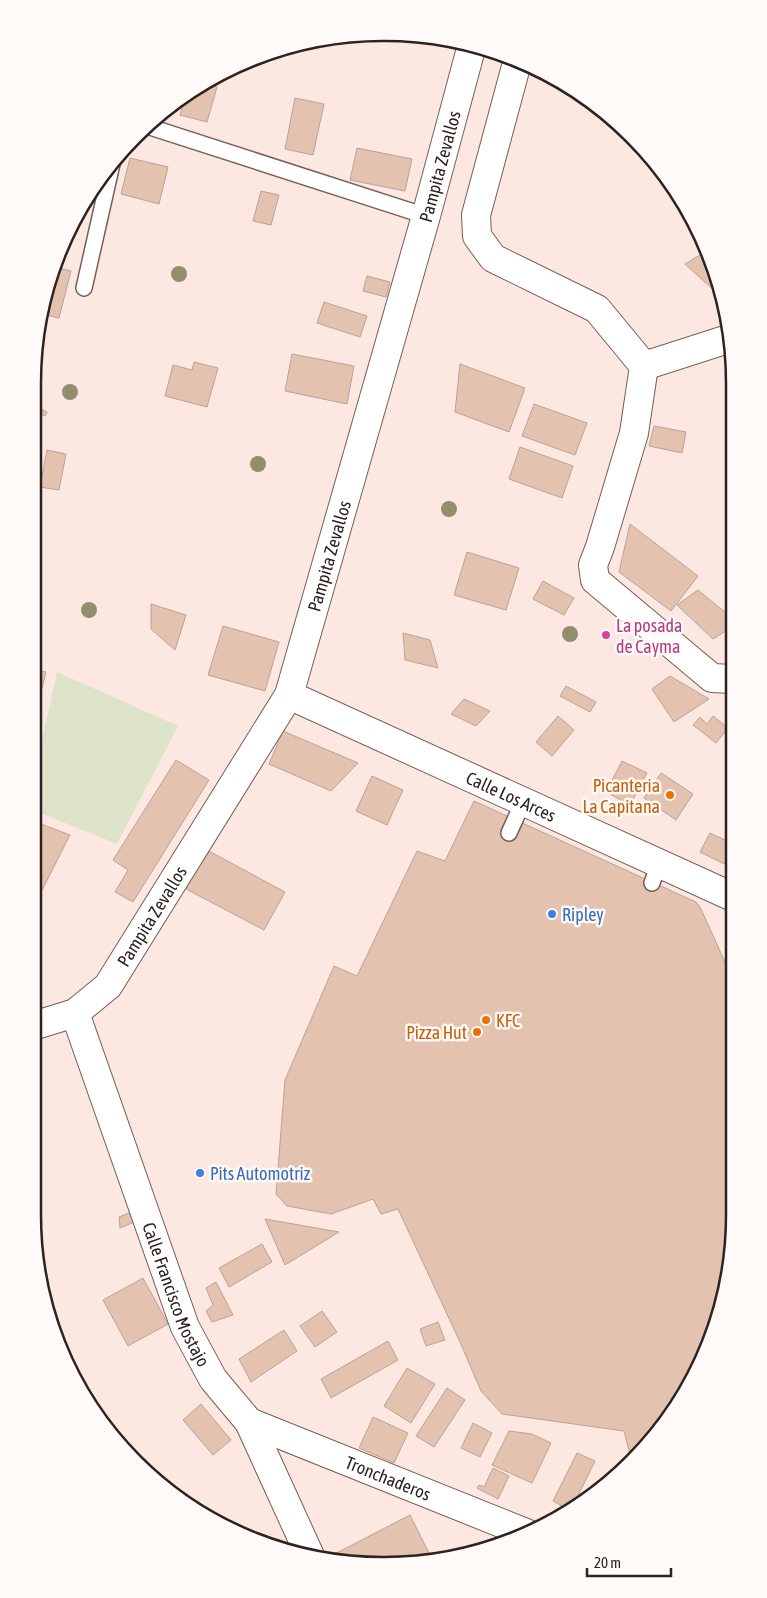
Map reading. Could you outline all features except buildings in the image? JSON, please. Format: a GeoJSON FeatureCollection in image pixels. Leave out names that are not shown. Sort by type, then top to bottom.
{"type":"FeatureCollection","features":[{"type":"Feature","properties":{"kind":"street","name":"Pampita Zevallos"},"geometry":{"type":"LineString","coordinates":[[75,1013],[108,986],[289,695],[426,216],[470,53]]}},
{"type":"Feature","properties":{"kind":"street"},"geometry":{"type":"LineString","coordinates":[[516,68],[476,215],[478,236],[493,258],[597,309],[644,366],[634,433],[600,547],[592,565],[595,580],[712,678],[726,679]]}},
{"type":"Feature","properties":{"kind":"street"},"geometry":{"type":"LineString","coordinates":[[644,366],[723,341]]}},
{"type":"Feature","properties":{"kind":"street","name":"Calle Los Arces"},"geometry":{"type":"LineString","coordinates":[[289,695],[523,802],[655,873],[726,895]]}},
{"type":"Feature","properties":{"kind":"street"},"geometry":{"type":"LineString","coordinates":[[41,1023],[75,1013]]}},
{"type":"Feature","properties":{"kind":"street","name":"Calle Francisco Mostajo"},"geometry":{"type":"LineString","coordinates":[[75,1013],[185,1327],[213,1379],[249,1422],[306,1548]]}},
{"type":"Feature","properties":{"kind":"street","name":"Tronchaderos"},"geometry":{"type":"LineString","coordinates":[[249,1422],[517,1529]]}},
{"type":"Feature","properties":{"kind":"lane"},"geometry":{"type":"LineString","coordinates":[[155,129],[426,216]]}},
{"type":"Feature","properties":{"kind":"lane"},"geometry":{"type":"LineString","coordinates":[[84,288],[108,180]]}},
{"type":"Feature","properties":{"kind":"lane"},"geometry":{"type":"LineString","coordinates":[[509,833],[523,802]]}},
{"type":"Feature","properties":{"kind":"green space"},"geometry":{"type":"Polygon","coordinates":[[[57,672],[178,726],[117,844],[41,813],[41,745],[57,672]]]}},
{"type":"Feature","properties":{"kind":"place","name":"La posada de Cayma"},"geometry":{"type":"Point","coordinates":[606,635]}},
{"type":"Feature","properties":{"kind":"place","name":"Picanteria La Capitana"},"geometry":{"type":"Point","coordinates":[670,795]}},
{"type":"Feature","properties":{"kind":"place","name":"Ripley"},"geometry":{"type":"Point","coordinates":[552,914]}},
{"type":"Feature","properties":{"kind":"place","name":"KFC"},"geometry":{"type":"Point","coordinates":[486,1020]}},
{"type":"Feature","properties":{"kind":"place","name":"Pizza Hut"},"geometry":{"type":"Point","coordinates":[477,1032]}},
{"type":"Feature","properties":{"kind":"place","name":"Pits Automotriz"},"geometry":{"type":"Point","coordinates":[200,1173]}}]}
